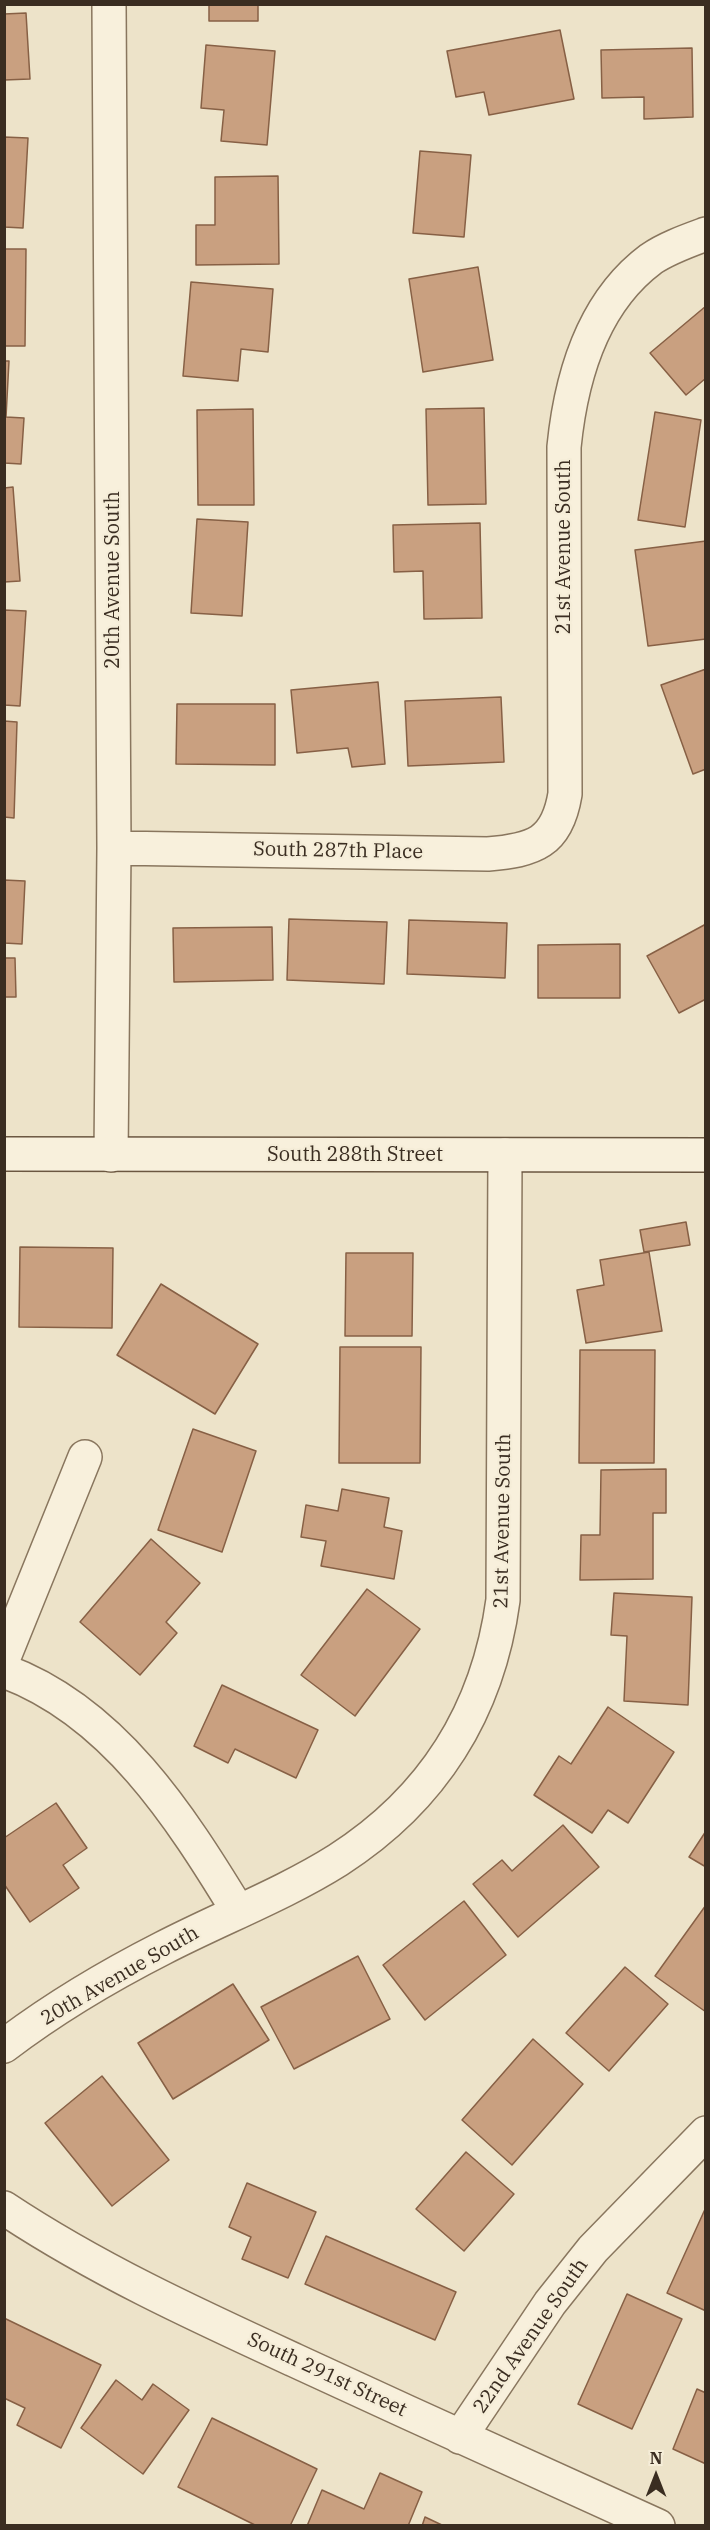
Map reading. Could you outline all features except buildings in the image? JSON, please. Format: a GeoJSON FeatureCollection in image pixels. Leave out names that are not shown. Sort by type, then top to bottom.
{"type":"FeatureCollection","features":[{"type":"Feature","properties":{"kind":"street","name":"20th Avenue South"},"geometry":{"type":"LineString","coordinates":[[109,4],[114,848],[111,1155]]}},
{"type":"Feature","properties":{"kind":"street","name":"21st Avenue South"},"geometry":{"type":"LineString","coordinates":[[555,829],[562,815],[565,794],[564,447],[568,410],[579,368],[595,329],[628,278],[653,258],[705,234]]}},
{"type":"Feature","properties":{"kind":"street","name":"South 287th Place"},"geometry":{"type":"LineString","coordinates":[[114,848],[488,854],[529,848],[555,829]]}},
{"type":"Feature","properties":{"kind":"street","name":"South 288th Street"},"geometry":{"type":"LineString","coordinates":[[4,1154],[705,1155]]}},
{"type":"Feature","properties":{"kind":"street","name":"21st Avenue South"},"geometry":{"type":"LineString","coordinates":[[238,1911],[336,1861],[400,1813],[431,1779],[446,1758],[470,1712],[487,1672],[500,1618],[504,1575],[505,1155]]}},
{"type":"Feature","properties":{"kind":"street"},"geometry":{"type":"LineString","coordinates":[[4,1657],[85,1457]]}},
{"type":"Feature","properties":{"kind":"street"},"geometry":{"type":"LineString","coordinates":[[4,1671],[27,1680],[63,1700],[82,1714],[129,1757],[190,1836],[238,1911]]}},
{"type":"Feature","properties":{"kind":"street","name":"20th Avenue South"},"geometry":{"type":"LineString","coordinates":[[4,2046],[50,2013],[122,1970],[238,1911]]}},
{"type":"Feature","properties":{"kind":"street","name":"22nd Avenue South"},"geometry":{"type":"LineString","coordinates":[[460,2438],[550,2303],[593,2249],[705,2133]]}},
{"type":"Feature","properties":{"kind":"street","name":"South 291st Street"},"geometry":{"type":"LineString","coordinates":[[4,2208],[52,2240],[123,2279],[460,2438],[658,2526]]}}]}
